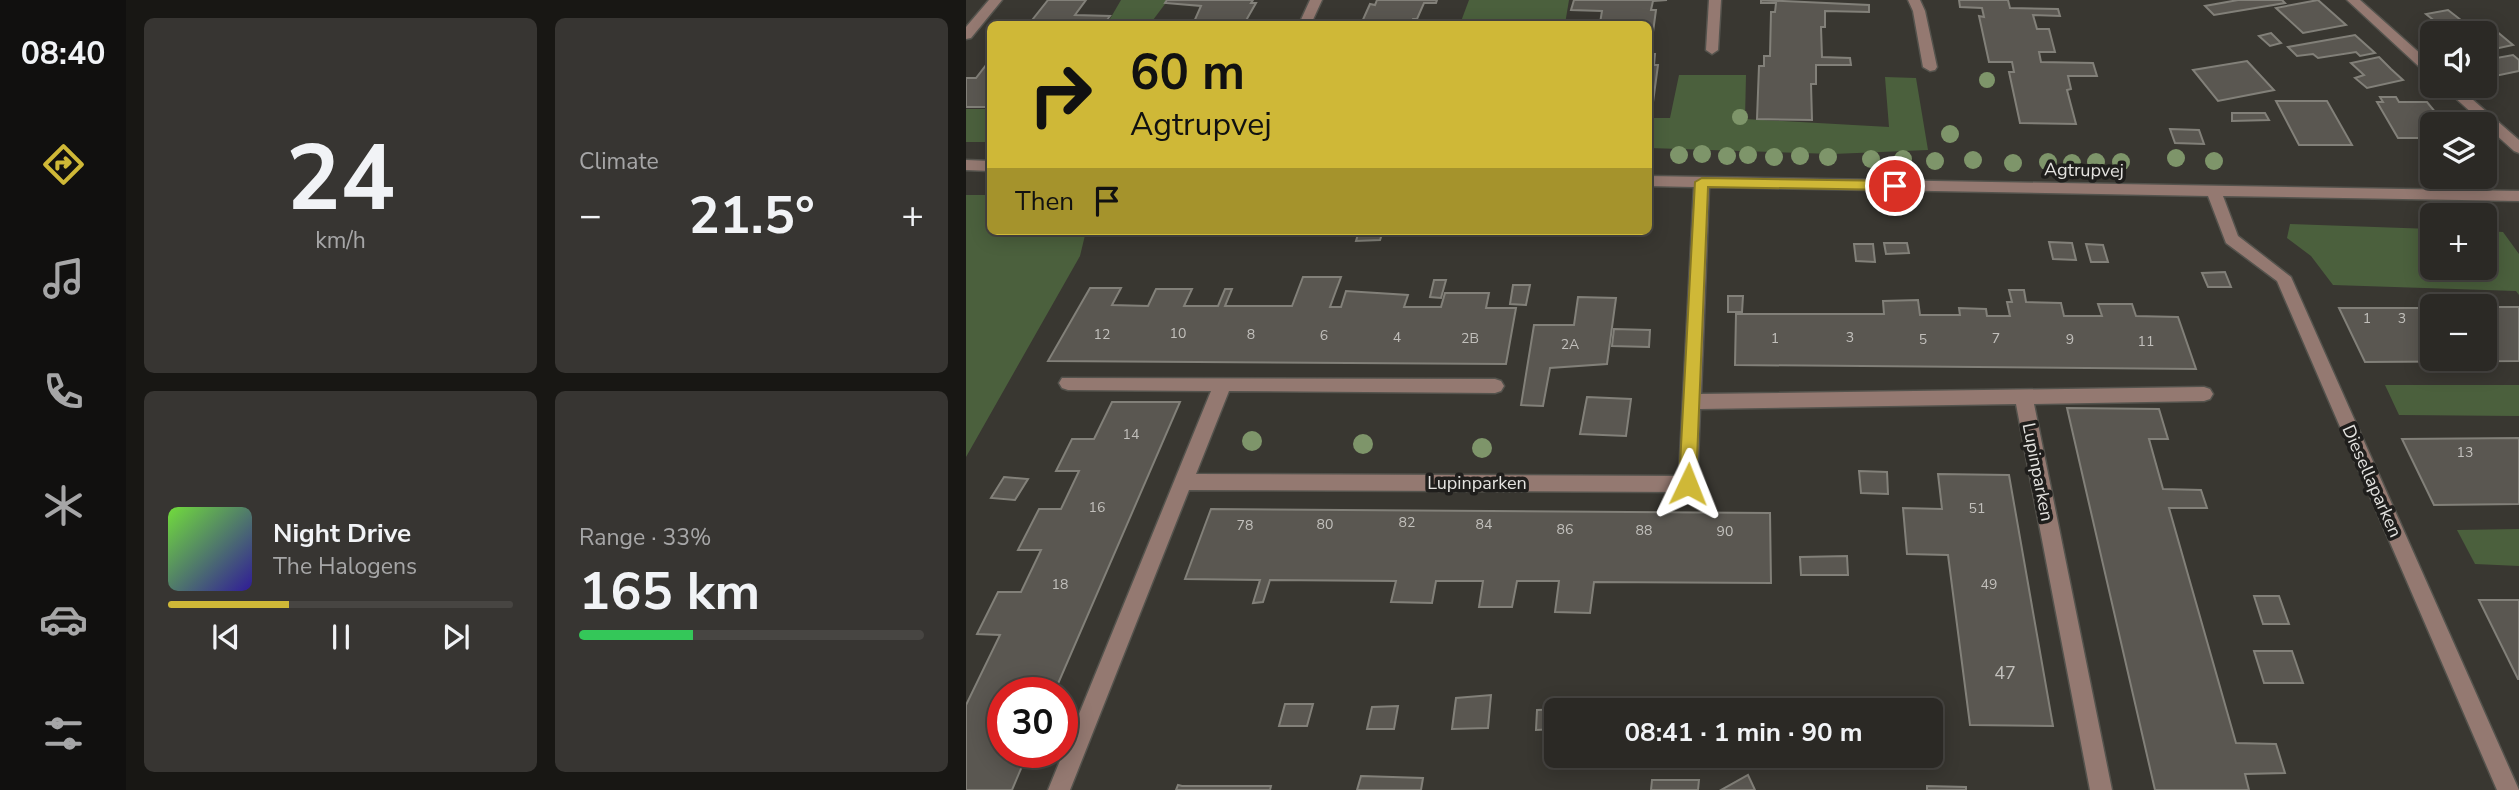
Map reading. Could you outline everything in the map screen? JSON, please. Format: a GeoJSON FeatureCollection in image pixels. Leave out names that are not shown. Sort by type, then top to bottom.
{"type":"FeatureCollection","features":[{"type":"Feature","properties":{"kind":"street"},"geometry":{"type":"LineString","coordinates":[[966,36],[996,0]]}},
{"type":"Feature","properties":{"kind":"street"},"geometry":{"type":"LineString","coordinates":[[1306,21],[1316,0]]}},
{"type":"Feature","properties":{"kind":"street"},"geometry":{"type":"LineString","coordinates":[[1712,50],[1715,0]]}},
{"type":"Feature","properties":{"kind":"street"},"geometry":{"type":"LineString","coordinates":[[1914,0],[1919,11],[1930,67]]}},
{"type":"Feature","properties":{"kind":"street"},"geometry":{"type":"LineString","coordinates":[[2353,0],[2420,60]]}},
{"type":"Feature","properties":{"kind":"street"},"geometry":{"type":"LineString","coordinates":[[2463,98],[2519,148]]}},
{"type":"Feature","properties":{"kind":"street"},"geometry":{"type":"LineString","coordinates":[[966,165],[987,166]]}},
{"type":"Feature","properties":{"kind":"street","name":"Agtrupvej"},"geometry":{"type":"LineString","coordinates":[[1652,181],[2519,196]]}},
{"type":"Feature","properties":{"kind":"street","name":"Lupinparken"},"geometry":{"type":"LineString","coordinates":[[1184,482],[1688,484],[1702,182]]}},
{"type":"Feature","properties":{"kind":"street","name":"Diesellaparken"},"geometry":{"type":"LineString","coordinates":[[2214,191],[2231,239],[2283,277],[2508,790]]}},
{"type":"Feature","properties":{"kind":"street"},"geometry":{"type":"LineString","coordinates":[[1068,383],[1495,386]]}},
{"type":"Feature","properties":{"kind":"street"},"geometry":{"type":"LineString","coordinates":[[1059,790],[1223,384]]}},
{"type":"Feature","properties":{"kind":"street"},"geometry":{"type":"LineString","coordinates":[[2024,398],[2204,394]]}},
{"type":"Feature","properties":{"kind":"street","name":"Lupinparken"},"geometry":{"type":"LineString","coordinates":[[1691,402],[2024,398],[2101,790]]}},
{"type":"Feature","properties":{"kind":"green space"},"geometry":{"type":"Polygon","coordinates":[[[1121,0],[1168,0],[1152,21],[1109,21],[1121,0]]]}},
{"type":"Feature","properties":{"kind":"green space"},"geometry":{"type":"Polygon","coordinates":[[[1469,0],[1569,0],[1566,21],[1461,21],[1469,0]]]}},
{"type":"Feature","properties":{"kind":"green space"},"geometry":{"type":"Polygon","coordinates":[[[1679,75],[1746,75],[1745,119],[1889,127],[1885,77],[1916,78],[1928,150],[1833,154],[1652,148],[1652,118],[1670,118],[1679,75]]]}},
{"type":"Feature","properties":{"kind":"green space"},"geometry":{"type":"Polygon","coordinates":[[[966,109],[987,109],[987,142],[966,142],[966,109]]]}},
{"type":"Feature","properties":{"kind":"green space"},"geometry":{"type":"Polygon","coordinates":[[[966,195],[987,195],[987,235],[1085,235],[1080,256],[966,457],[966,195]]]}},
{"type":"Feature","properties":{"kind":"green space"},"geometry":{"type":"Polygon","coordinates":[[[2290,224],[2420,229],[2420,280],[2497,280],[2497,232],[2503,232],[2519,254],[2519,295],[2516,291],[2333,285],[2311,256],[2287,238],[2290,224]]]}},
{"type":"Feature","properties":{"kind":"green space"},"geometry":{"type":"Polygon","coordinates":[[[2385,385],[2519,385],[2519,416],[2399,415],[2385,385]]]}},
{"type":"Feature","properties":{"kind":"green space"},"geometry":{"type":"Polygon","coordinates":[[[2519,529],[2519,566],[2475,564],[2457,530],[2519,529]]]}},
{"type":"Feature","properties":{"kind":"building"},"geometry":{"type":"Polygon","coordinates":[[[1048,0],[1086,0],[1075,15],[1110,16],[1106,21],[1031,21],[1048,0]]]}},
{"type":"Feature","properties":{"kind":"building"},"geometry":{"type":"Polygon","coordinates":[[[1167,0],[1253,0],[1251,3],[1256,3],[1246,21],[1194,21],[1201,6],[1165,3],[1167,0]]]}},
{"type":"Feature","properties":{"kind":"building"},"geometry":{"type":"Polygon","coordinates":[[[1377,0],[1437,0],[1436,3],[1424,3],[1417,19],[1412,21],[1362,21],[1370,4],[1375,5],[1377,0]]]}},
{"type":"Feature","properties":{"kind":"building"},"geometry":{"type":"Polygon","coordinates":[[[1574,0],[1667,0],[1653,1],[1651,10],[1656,10],[1652,39],[1652,21],[1600,21],[1602,11],[1571,10],[1574,0]]]}},
{"type":"Feature","properties":{"kind":"building"},"geometry":{"type":"Polygon","coordinates":[[[1761,0],[1869,5],[1869,12],[1825,11],[1825,27],[1821,27],[1822,57],[1850,58],[1851,65],[1816,65],[1816,84],[1811,84],[1812,120],[1757,119],[1759,66],[1764,66],[1764,56],[1770,56],[1771,12],[1775,12],[1776,3],[1761,3],[1761,0]]]}},
{"type":"Feature","properties":{"kind":"building"},"geometry":{"type":"Polygon","coordinates":[[[1959,0],[2008,0],[2010,8],[2058,9],[2060,16],[2033,15],[2037,29],[2049,29],[2055,52],[2039,52],[2041,62],[2093,63],[2097,76],[2068,76],[2071,89],[2067,90],[2076,124],[2020,123],[2009,72],[2014,72],[2012,62],[1989,62],[1979,16],[1984,17],[1982,8],[1960,7],[1959,0]]]}},
{"type":"Feature","properties":{"kind":"building"},"geometry":{"type":"Polygon","coordinates":[[[2238,0],[2282,0],[2285,3],[2214,15],[2205,6],[2238,0]]]}},
{"type":"Feature","properties":{"kind":"building"},"geometry":{"type":"Polygon","coordinates":[[[2318,0],[2346,25],[2303,33],[2276,8],[2318,0]]]}},
{"type":"Feature","properties":{"kind":"building"},"geometry":{"type":"Polygon","coordinates":[[[2448,10],[2462,21],[2435,21],[2426,14],[2448,10]]]}},
{"type":"Feature","properties":{"kind":"building"},"geometry":{"type":"Polygon","coordinates":[[[2497,32],[2513,45],[2497,48],[2497,32]]]}},
{"type":"Feature","properties":{"kind":"building"},"geometry":{"type":"Polygon","coordinates":[[[2271,33],[2281,43],[2270,46],[2259,36],[2271,33]]]}},
{"type":"Feature","properties":{"kind":"building"},"geometry":{"type":"Polygon","coordinates":[[[2355,35],[2375,53],[2360,56],[2356,52],[2318,58],[2313,54],[2297,56],[2288,47],[2355,35]]]}},
{"type":"Feature","properties":{"kind":"building"},"geometry":{"type":"Polygon","coordinates":[[[1652,54],[1655,54],[1654,65],[1658,65],[1652,110],[1652,54]]]}},
{"type":"Feature","properties":{"kind":"building"},"geometry":{"type":"Polygon","coordinates":[[[2513,55],[2519,60],[2519,71],[2497,76],[2497,58],[2513,55]]]}},
{"type":"Feature","properties":{"kind":"building"},"geometry":{"type":"Polygon","coordinates":[[[2379,57],[2403,80],[2367,88],[2355,78],[2364,75],[2351,63],[2379,57]]]}},
{"type":"Feature","properties":{"kind":"building"},"geometry":{"type":"Polygon","coordinates":[[[2247,61],[2274,90],[2218,101],[2193,70],[2247,61]]]}},
{"type":"Feature","properties":{"kind":"building"},"geometry":{"type":"Polygon","coordinates":[[[987,64],[987,107],[966,107],[966,78],[976,78],[987,64]]]}},
{"type":"Feature","properties":{"kind":"building"},"geometry":{"type":"Polygon","coordinates":[[[2380,97],[2396,97],[2399,102],[2427,102],[2435,112],[2420,112],[2420,138],[2398,138],[2377,102],[2383,102],[2380,97]]]}},
{"type":"Feature","properties":{"kind":"building"},"geometry":{"type":"Polygon","coordinates":[[[2276,101],[2327,101],[2352,145],[2299,145],[2276,101]]]}},
{"type":"Feature","properties":{"kind":"building"},"geometry":{"type":"Polygon","coordinates":[[[2232,113],[2265,113],[2269,120],[2232,121],[2232,113]]]}},
{"type":"Feature","properties":{"kind":"building"},"geometry":{"type":"Polygon","coordinates":[[[2170,129],[2199,130],[2204,144],[2175,143],[2170,129]]]}},
{"type":"Feature","properties":{"kind":"building"},"geometry":{"type":"Polygon","coordinates":[[[1358,235],[1382,235],[1380,240],[1356,241],[1358,235]]]}},
{"type":"Feature","properties":{"kind":"building"},"geometry":{"type":"Polygon","coordinates":[[[2049,242],[2072,243],[2076,260],[2053,259],[2049,242]]]}},
{"type":"Feature","properties":{"kind":"building"},"geometry":{"type":"Polygon","coordinates":[[[1884,243],[1907,243],[1909,253],[1886,254],[1884,243]]]}},
{"type":"Feature","properties":{"kind":"building"},"geometry":{"type":"Polygon","coordinates":[[[1854,244],[1873,244],[1875,262],[1856,261],[1854,244]]]}},
{"type":"Feature","properties":{"kind":"building"},"geometry":{"type":"Polygon","coordinates":[[[2086,244],[2103,245],[2108,262],[2091,262],[2086,244]]]}},
{"type":"Feature","properties":{"kind":"building"},"geometry":{"type":"Polygon","coordinates":[[[2225,272],[2231,287],[2208,287],[2202,273],[2225,272]]]}},
{"type":"Feature","properties":{"kind":"building"},"geometry":{"type":"Polygon","coordinates":[[[1303,277],[1341,277],[1330,307],[1341,307],[1346,291],[1408,295],[1404,307],[1441,307],[1445,293],[1489,293],[1486,308],[1516,308],[1506,364],[1048,361],[1090,288],[1121,288],[1112,305],[1148,306],[1156,289],[1192,289],[1184,306],[1218,306],[1225,289],[1232,289],[1225,306],[1292,306],[1303,277]]]}},
{"type":"Feature","properties":{"kind":"building"},"geometry":{"type":"Polygon","coordinates":[[[1434,280],[1446,280],[1441,298],[1430,297],[1434,280]]]}},
{"type":"Feature","properties":{"kind":"building"},"geometry":{"type":"Polygon","coordinates":[[[1513,285],[1530,285],[1526,305],[1510,304],[1513,285]]]}},
{"type":"Feature","properties":{"kind":"building"},"geometry":{"type":"Polygon","coordinates":[[[2009,290],[2024,290],[2026,302],[2061,303],[2064,316],[2102,316],[2098,304],[2132,304],[2136,316],[2178,317],[2196,369],[1735,365],[1736,314],[1884,314],[1883,301],[1918,300],[1920,315],[1960,315],[1959,308],[1986,309],[1987,316],[2010,316],[2007,302],[2012,302],[2009,290]]]}},
{"type":"Feature","properties":{"kind":"building"},"geometry":{"type":"Polygon","coordinates":[[[1728,296],[1743,296],[1742,312],[1728,312],[1728,296]]]}},
{"type":"Feature","properties":{"kind":"building"},"geometry":{"type":"Polygon","coordinates":[[[1578,297],[1616,298],[1607,364],[1550,368],[1543,406],[1521,405],[1534,325],[1574,325],[1578,297]]]}},
{"type":"Feature","properties":{"kind":"building"},"geometry":{"type":"Polygon","coordinates":[[[2497,307],[2519,307],[2519,361],[2497,361],[2497,307]]]}},
{"type":"Feature","properties":{"kind":"building"},"geometry":{"type":"Polygon","coordinates":[[[2339,308],[2420,308],[2420,362],[2365,362],[2339,308]]]}},
{"type":"Feature","properties":{"kind":"building"},"geometry":{"type":"Polygon","coordinates":[[[1614,329],[1650,330],[1649,347],[1612,346],[1614,329]]]}},
{"type":"Feature","properties":{"kind":"building"},"geometry":{"type":"Polygon","coordinates":[[[1587,397],[1631,399],[1626,436],[1580,434],[1587,397]]]}},
{"type":"Feature","properties":{"kind":"building"},"geometry":{"type":"Polygon","coordinates":[[[1112,402],[1180,402],[1061,677],[987,677],[987,768],[1021,768],[1012,790],[966,790],[966,705],[1000,635],[977,634],[998,592],[1021,592],[1041,550],[1018,550],[1039,509],[1061,509],[1079,471],[1056,471],[1072,439],[1094,439],[1112,402]]]}},
{"type":"Feature","properties":{"kind":"building"},"geometry":{"type":"Polygon","coordinates":[[[2067,408],[2159,409],[2168,439],[2149,439],[2163,489],[2201,490],[2207,508],[2169,508],[2236,743],[2276,744],[2285,773],[2245,774],[2249,790],[2155,790],[2067,408]]]}},
{"type":"Feature","properties":{"kind":"building"},"geometry":{"type":"Polygon","coordinates":[[[2519,438],[2519,504],[2434,505],[2402,439],[2519,438]]]}},
{"type":"Feature","properties":{"kind":"building"},"geometry":{"type":"Polygon","coordinates":[[[1859,471],[1887,472],[1888,494],[1861,493],[1859,471]]]}},
{"type":"Feature","properties":{"kind":"building"},"geometry":{"type":"Polygon","coordinates":[[[1938,474],[2009,475],[2053,726],[1970,725],[1948,555],[1907,554],[1903,508],[1942,509],[1938,474]]]}},
{"type":"Feature","properties":{"kind":"building"},"geometry":{"type":"Polygon","coordinates":[[[1004,477],[1028,479],[1015,500],[991,498],[1004,477]]]}},
{"type":"Feature","properties":{"kind":"building"},"geometry":{"type":"Polygon","coordinates":[[[1211,509],[1770,513],[1771,583],[1594,582],[1590,613],[1555,612],[1559,581],[1517,581],[1512,607],[1479,607],[1483,581],[1436,581],[1432,603],[1391,602],[1396,581],[1270,580],[1263,602],[1253,603],[1260,580],[1185,579],[1211,509]]]}},
{"type":"Feature","properties":{"kind":"building"},"geometry":{"type":"Polygon","coordinates":[[[1847,556],[1848,575],[1801,575],[1800,557],[1847,556]]]}},
{"type":"Feature","properties":{"kind":"building"},"geometry":{"type":"Polygon","coordinates":[[[2254,596],[2279,596],[2289,624],[2263,624],[2254,596]]]}},
{"type":"Feature","properties":{"kind":"building"},"geometry":{"type":"Polygon","coordinates":[[[2479,600],[2519,600],[2519,679],[2518,679],[2479,600]]]}},
{"type":"Feature","properties":{"kind":"building"},"geometry":{"type":"Polygon","coordinates":[[[2254,651],[2292,651],[2303,683],[2264,683],[2254,651]]]}},
{"type":"Feature","properties":{"kind":"building"},"geometry":{"type":"Polygon","coordinates":[[[1491,695],[1488,728],[1452,729],[1456,698],[1491,695]]]}},
{"type":"Feature","properties":{"kind":"building"},"geometry":{"type":"Polygon","coordinates":[[[1285,704],[1313,704],[1307,726],[1279,726],[1285,704]]]}},
{"type":"Feature","properties":{"kind":"building"},"geometry":{"type":"Polygon","coordinates":[[[1398,706],[1394,729],[1367,729],[1372,707],[1398,706]]]}},
{"type":"Feature","properties":{"kind":"building"},"geometry":{"type":"Polygon","coordinates":[[[1537,710],[1544,710],[1544,730],[1536,730],[1537,710]]]}},
{"type":"Feature","properties":{"kind":"building"},"geometry":{"type":"Polygon","coordinates":[[[1748,775],[1755,790],[1721,790],[1748,775]]]}},
{"type":"Feature","properties":{"kind":"building"},"geometry":{"type":"Polygon","coordinates":[[[1361,776],[1423,778],[1421,790],[1357,790],[1361,776]]]}},
{"type":"Feature","properties":{"kind":"building"},"geometry":{"type":"Polygon","coordinates":[[[1652,780],[1699,780],[1698,790],[1651,790],[1652,780]]]}},
{"type":"Feature","properties":{"kind":"building"},"geometry":{"type":"Polygon","coordinates":[[[1178,785],[1271,786],[1270,790],[1176,790],[1178,785]]]}},
{"type":"Feature","properties":{"kind":"building"},"geometry":{"type":"Polygon","coordinates":[[[1927,786],[1966,787],[1966,790],[1927,790],[1927,786]]]}},
{"type":"Feature","properties":{"kind":"route"},"geometry":{"type":"LineString","coordinates":[[1688,484],[1702,182],[1895,186]]}}]}
